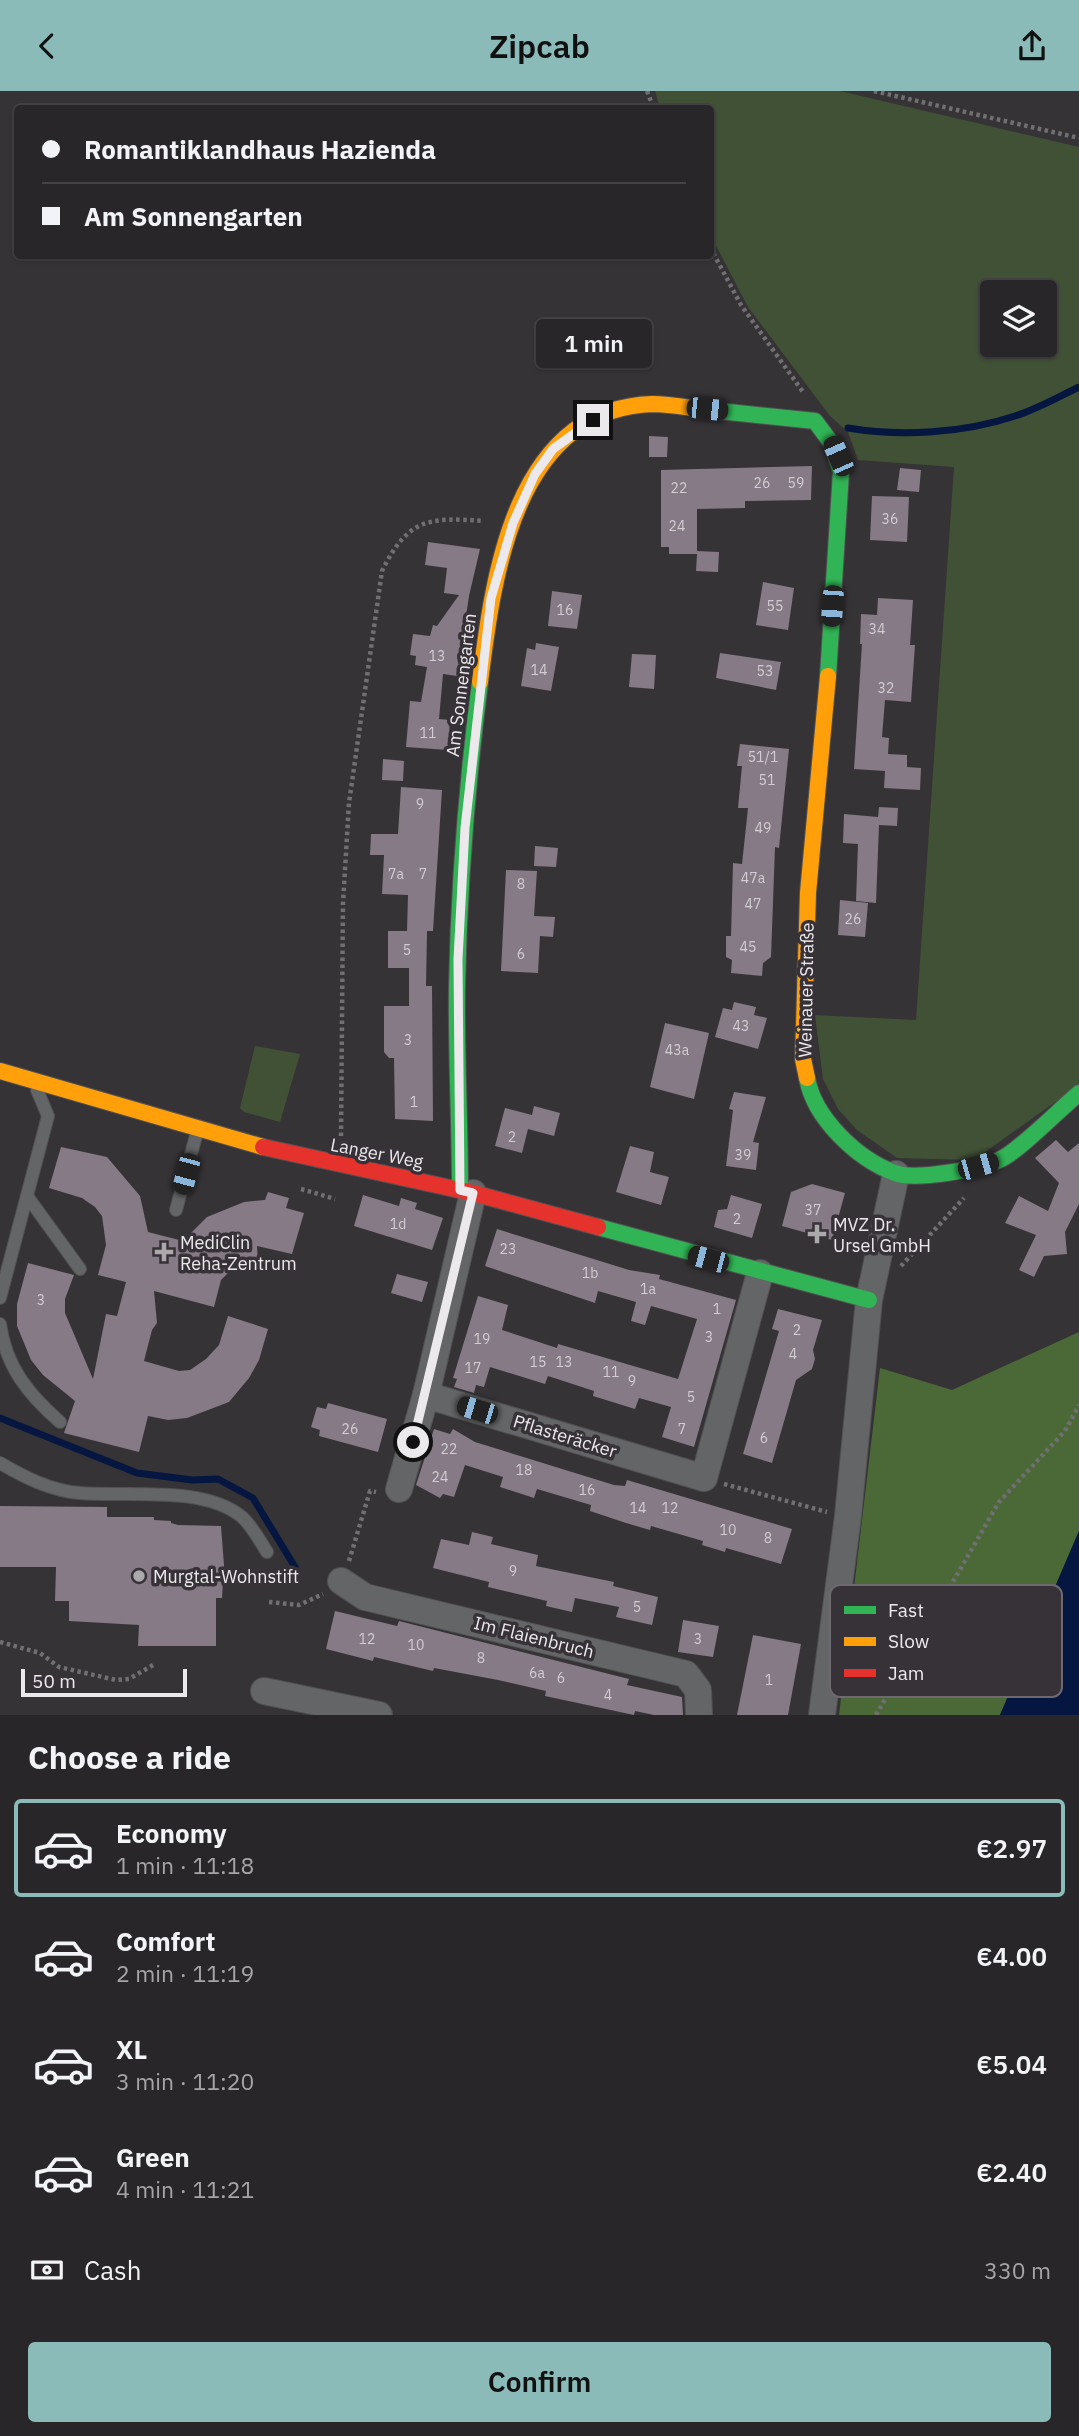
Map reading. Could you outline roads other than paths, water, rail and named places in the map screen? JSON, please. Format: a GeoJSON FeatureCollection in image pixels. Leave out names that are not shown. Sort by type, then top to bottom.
{"type":"FeatureCollection","features":[{"type":"Feature","properties":{"kind":"street","name":"Am Sonnengarten"},"geometry":{"type":"LineString","coordinates":[[467,1192],[458,959],[466,802],[491,598],[513,523],[535,474],[553,449],[608,411],[653,404],[815,421]]}},
{"type":"Feature","properties":{"kind":"street","name":"Weinauer Straße"},"geometry":{"type":"LineString","coordinates":[[815,421],[828,434],[841,472],[827,687],[808,893],[803,1059],[808,1085],[818,1110],[834,1131],[855,1149],[896,1174]]}},
{"type":"Feature","properties":{"kind":"street","name":"Langer Weg"},"geometry":{"type":"LineString","coordinates":[[0,1071],[298,1157],[467,1192],[760,1273],[869,1300]]}},
{"type":"Feature","properties":{"kind":"street"},"geometry":{"type":"LineString","coordinates":[[839,1585],[869,1300],[896,1174],[933,1177],[1001,1159],[1079,1093]]}},
{"type":"Feature","properties":{"kind":"street"},"geometry":{"type":"LineString","coordinates":[[399,1489],[426,1395],[467,1192]]}},
{"type":"Feature","properties":{"kind":"street","name":"Pflasteräcker"},"geometry":{"type":"LineString","coordinates":[[426,1395],[704,1478],[760,1273]]}},
{"type":"Feature","properties":{"kind":"street","name":"Im Flaienbruch"},"geometry":{"type":"LineString","coordinates":[[341,1581],[365,1597],[686,1674],[698,1690],[699,1715]]}},
{"type":"Feature","properties":{"kind":"street"},"geometry":{"type":"LineString","coordinates":[[822,1715],[830,1654]]}},
{"type":"Feature","properties":{"kind":"street"},"geometry":{"type":"LineString","coordinates":[[264,1691],[379,1715]]}},
{"type":"Feature","properties":{"kind":"lane"},"geometry":{"type":"LineString","coordinates":[[0,1298],[48,1116],[32,1080]]}},
{"type":"Feature","properties":{"kind":"lane"},"geometry":{"type":"LineString","coordinates":[[176,1210],[198,1128]]}},
{"type":"Feature","properties":{"kind":"lane"},"geometry":{"type":"LineString","coordinates":[[27,1196],[80,1269]]}},
{"type":"Feature","properties":{"kind":"lane"},"geometry":{"type":"LineString","coordinates":[[0,1324],[7,1355],[19,1379],[35,1401],[60,1422]]}},
{"type":"Feature","properties":{"kind":"lane"},"geometry":{"type":"LineString","coordinates":[[0,1463],[24,1477],[78,1493],[176,1496],[205,1500],[243,1518],[267,1552]]}},
{"type":"Feature","properties":{"kind":"water"},"geometry":{"type":"Polygon","coordinates":[[[1079,1531],[1079,1715],[1000,1715],[1008,1697],[1062,1697],[1062,1585],[1056,1585],[1079,1531]]]}},
{"type":"Feature","properties":{"kind":"waterway"},"geometry":{"type":"LineString","coordinates":[[848,428],[911,433],[954,430],[1023,413],[1079,387]]}},
{"type":"Feature","properties":{"kind":"waterway"},"geometry":{"type":"LineString","coordinates":[[0,1418],[137,1473],[192,1480],[218,1479],[253,1498],[295,1567]]}},
{"type":"Feature","properties":{"kind":"place","name":"MVZ Dr. Ursel GmbH"},"geometry":{"type":"Point","coordinates":[817,1234]}},
{"type":"Feature","properties":{"kind":"place","name":"MediClin Reha-Zentrum"},"geometry":{"type":"Point","coordinates":[164,1252]}},
{"type":"Feature","properties":{"kind":"place","name":"Murgtal-Wohnstift"},"geometry":{"type":"Point","coordinates":[139,1576]}}]}
